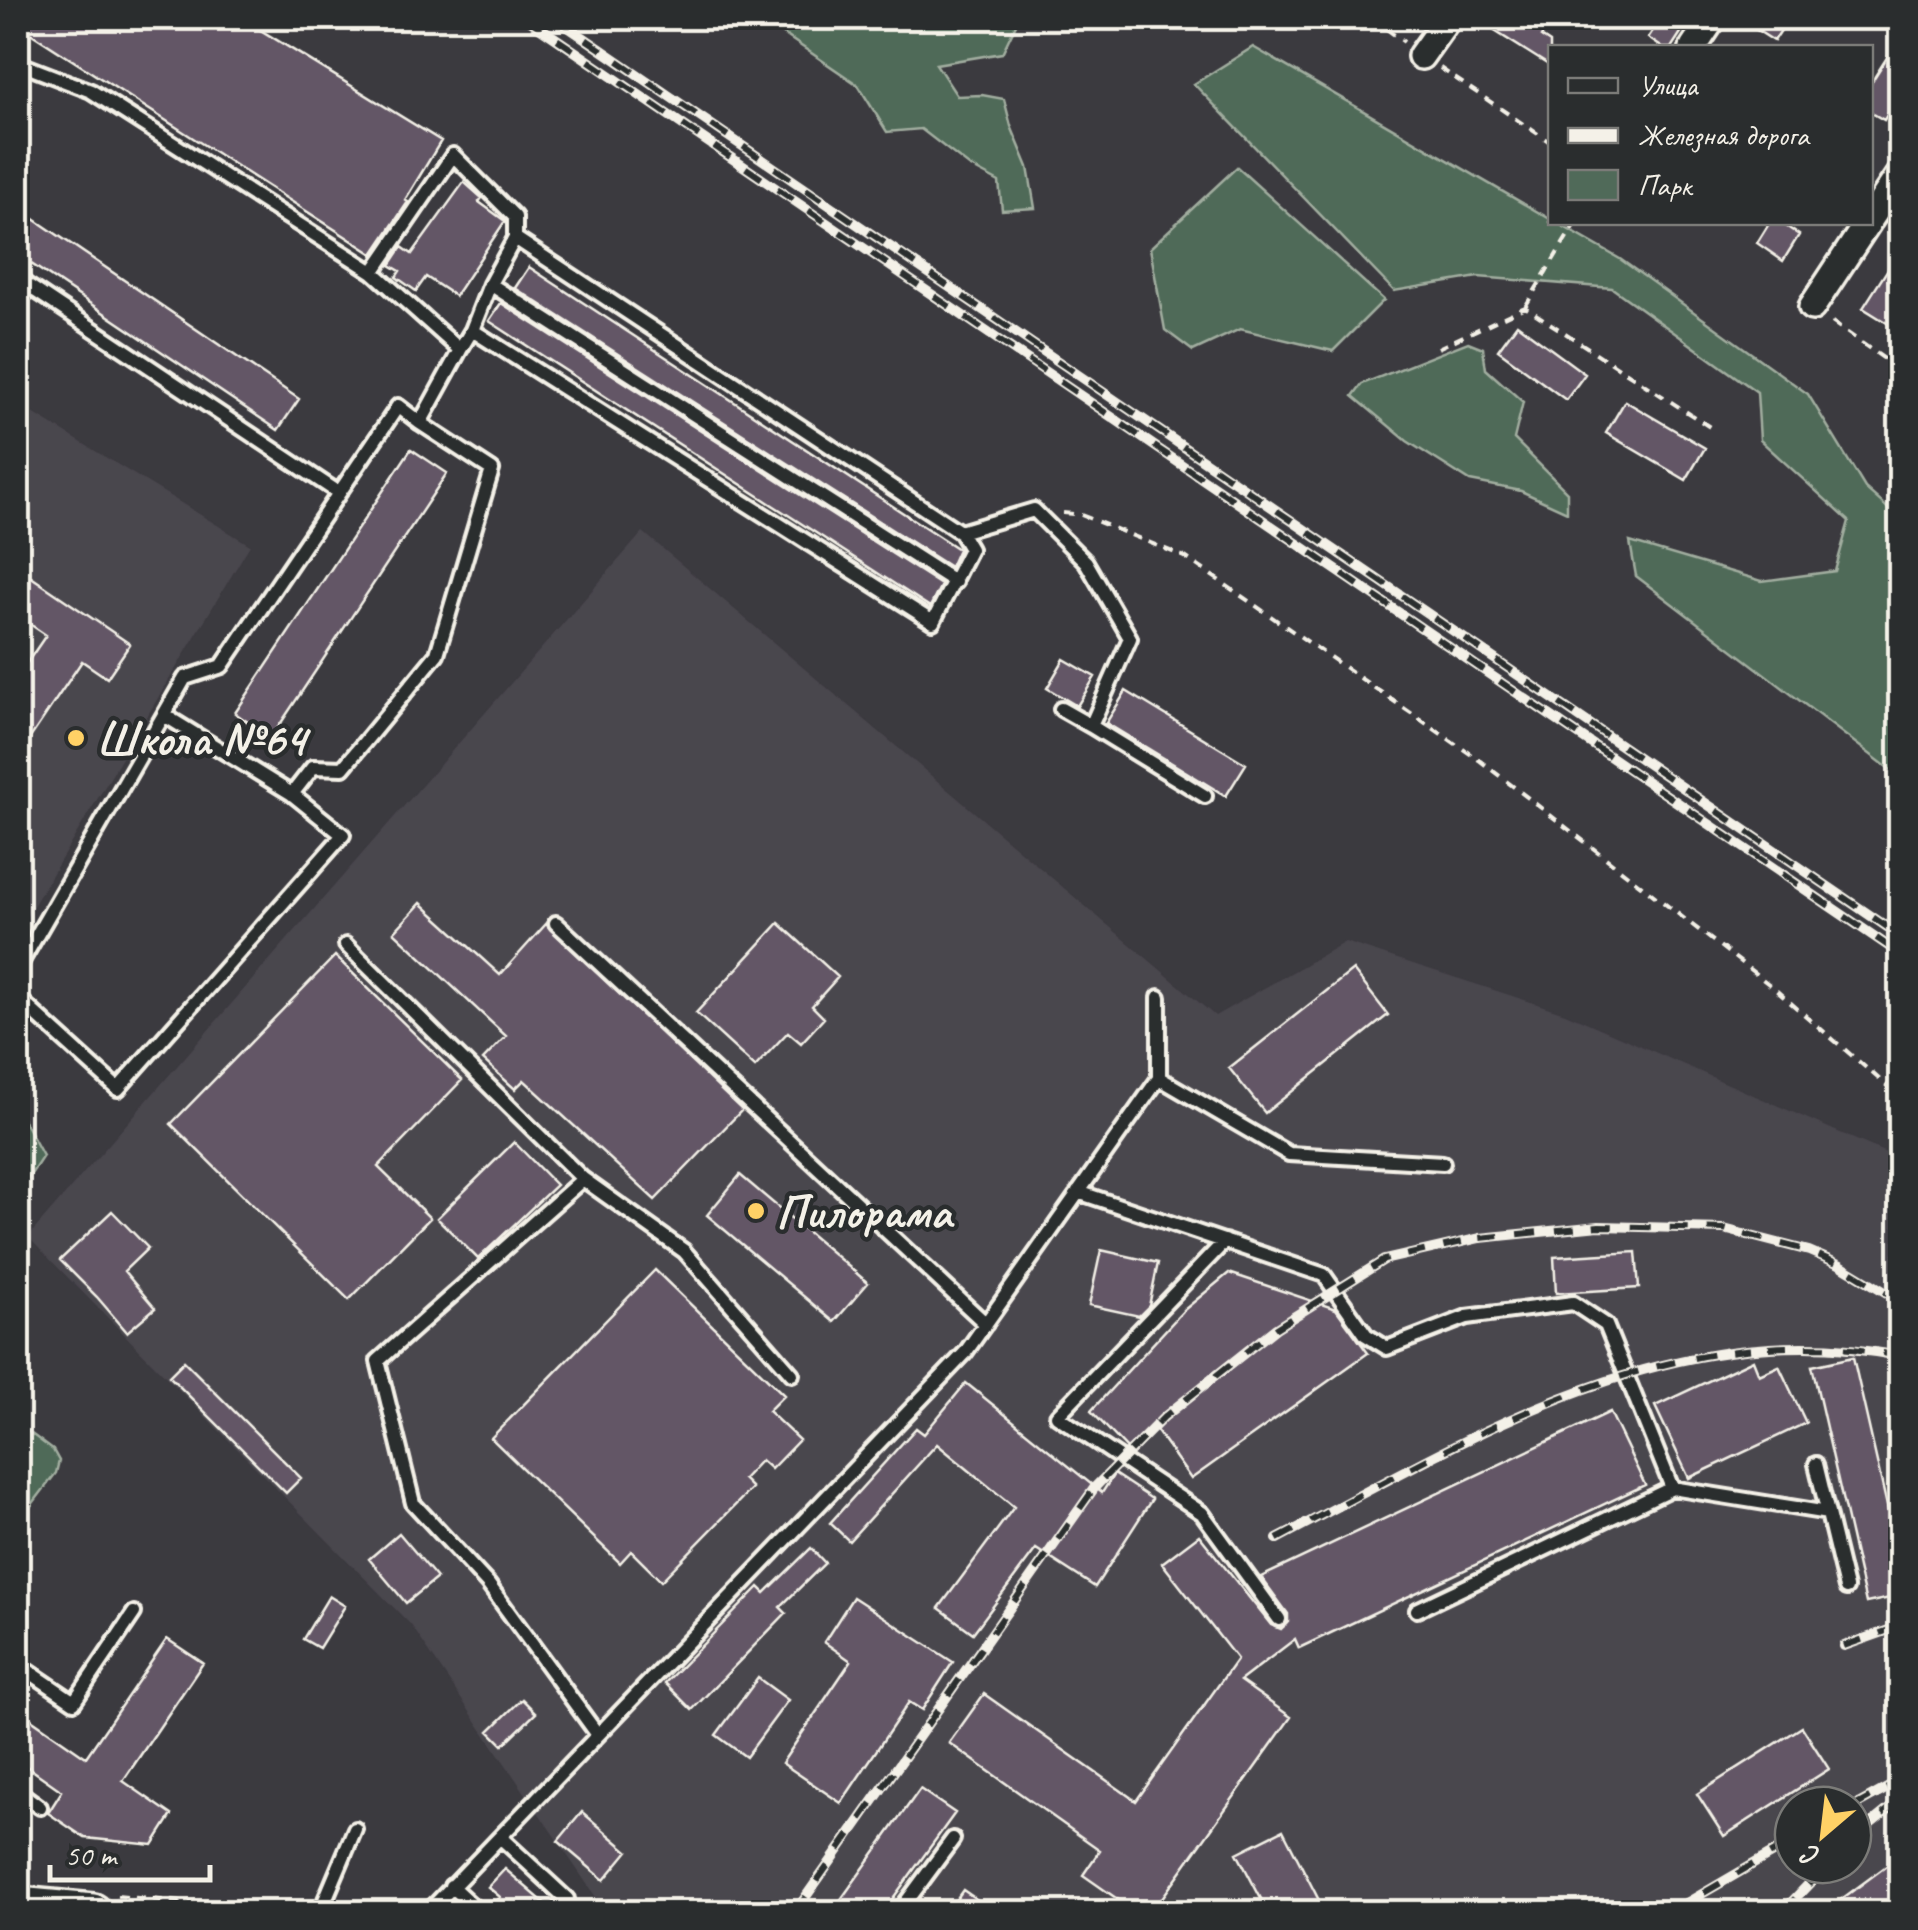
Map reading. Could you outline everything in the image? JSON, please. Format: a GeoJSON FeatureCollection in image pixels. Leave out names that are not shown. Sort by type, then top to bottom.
{"type":"FeatureCollection","features":[{"type":"Feature","properties":{"kind":"main road"},"geometry":{"type":"LineString","coordinates":[[18,1906],[104,1904]]}},
{"type":"Feature","properties":{"kind":"street"},"geometry":{"type":"LineString","coordinates":[[1421,56],[1448,18]]}},
{"type":"Feature","properties":{"kind":"street"},"geometry":{"type":"LineString","coordinates":[[1695,45],[1713,18]]}},
{"type":"Feature","properties":{"kind":"street"},"geometry":{"type":"LineString","coordinates":[[1873,215],[1900,174]]}},
{"type":"Feature","properties":{"kind":"street"},"geometry":{"type":"LineString","coordinates":[[1812,307],[1866,225]]}},
{"type":"Feature","properties":{"kind":"lane"},"geometry":{"type":"LineString","coordinates":[[18,63],[91,91],[373,272],[460,350]]}},
{"type":"Feature","properties":{"kind":"lane"},"geometry":{"type":"LineString","coordinates":[[373,272],[452,155],[515,216],[515,238],[490,284],[472,330],[420,423]]}},
{"type":"Feature","properties":{"kind":"lane"},"geometry":{"type":"LineString","coordinates":[[472,330],[933,622],[970,549],[960,532],[515,238]]}},
{"type":"Feature","properties":{"kind":"lane"},"geometry":{"type":"LineString","coordinates":[[18,279],[338,493]]}},
{"type":"Feature","properties":{"kind":"lane"},"geometry":{"type":"LineString","coordinates":[[490,284],[954,582]]}},
{"type":"Feature","properties":{"kind":"lane"},"geometry":{"type":"LineString","coordinates":[[18,968],[185,678],[222,666],[398,406],[492,470],[437,654],[343,768],[313,768],[292,794]]}},
{"type":"Feature","properties":{"kind":"lane"},"geometry":{"type":"LineString","coordinates":[[960,532],[1034,510],[1086,562],[1130,638],[1091,726]]}},
{"type":"Feature","properties":{"kind":"lane"},"geometry":{"type":"LineString","coordinates":[[1061,709],[1205,796]]}},
{"type":"Feature","properties":{"kind":"lane"},"geometry":{"type":"LineString","coordinates":[[18,998],[118,1090],[343,835],[292,794],[164,715]]}},
{"type":"Feature","properties":{"kind":"lane"},"geometry":{"type":"LineString","coordinates":[[556,923],[986,1324]]}},
{"type":"Feature","properties":{"kind":"lane"},"geometry":{"type":"LineString","coordinates":[[346,944],[583,1179],[684,1251],[792,1374]]}},
{"type":"Feature","properties":{"kind":"lane"},"geometry":{"type":"LineString","coordinates":[[428,1912],[965,1353],[1159,1078],[1159,997]]}},
{"type":"Feature","properties":{"kind":"lane"},"geometry":{"type":"LineString","coordinates":[[1159,1078],[1289,1154],[1443,1164]]}},
{"type":"Feature","properties":{"kind":"lane"},"geometry":{"type":"LineString","coordinates":[[583,1179],[378,1361],[413,1503],[488,1584],[598,1735]]}},
{"type":"Feature","properties":{"kind":"lane"},"geometry":{"type":"LineString","coordinates":[[1078,1192],[1324,1275],[1366,1335],[1387,1348],[1467,1316],[1573,1302],[1606,1325],[1672,1488]]}},
{"type":"Feature","properties":{"kind":"lane"},"geometry":{"type":"LineString","coordinates":[[1225,1242],[1057,1416],[1202,1513],[1280,1618]]}},
{"type":"Feature","properties":{"kind":"lane"},"geometry":{"type":"LineString","coordinates":[[1816,1464],[1846,1588]]}},
{"type":"Feature","properties":{"kind":"lane"},"geometry":{"type":"LineString","coordinates":[[1417,1610],[1672,1488],[1828,1513]]}},
{"type":"Feature","properties":{"kind":"lane"},"geometry":{"type":"LineString","coordinates":[[18,1664],[74,1702],[134,1614]]}},
{"type":"Feature","properties":{"kind":"lane"},"geometry":{"type":"LineString","coordinates":[[18,1791],[40,1807]]}},
{"type":"Feature","properties":{"kind":"lane"},"geometry":{"type":"LineString","coordinates":[[320,1912],[356,1829]]}},
{"type":"Feature","properties":{"kind":"lane"},"geometry":{"type":"LineString","coordinates":[[500,1837],[568,1899],[556,1912]]}},
{"type":"Feature","properties":{"kind":"lane"},"geometry":{"type":"LineString","coordinates":[[899,1912],[953,1838]]}},
{"type":"Feature","properties":{"kind":"lane"},"geometry":{"type":"LineString","coordinates":[[451,1886],[478,1912]]}},
{"type":"Feature","properties":{"kind":"path"},"geometry":{"type":"LineString","coordinates":[[1372,18],[1421,56],[1548,141]]}},
{"type":"Feature","properties":{"kind":"path"},"geometry":{"type":"LineString","coordinates":[[1438,348],[1525,307],[1574,225]]}},
{"type":"Feature","properties":{"kind":"path"},"geometry":{"type":"LineString","coordinates":[[1525,307],[1716,431]]}},
{"type":"Feature","properties":{"kind":"path"},"geometry":{"type":"LineString","coordinates":[[1812,307],[1900,370]]}},
{"type":"Feature","properties":{"kind":"path"},"geometry":{"type":"LineString","coordinates":[[1034,510],[1081,515],[1186,557],[1478,760],[1770,985],[1900,1098]]}},
{"type":"Feature","properties":{"kind":"path"},"geometry":{"type":"LineString","coordinates":[[104,1904],[214,1905],[234,1912]]}},
{"type":"Feature","properties":{"kind":"shaded area","name":"Школа №64"},"geometry":{"type":"Polygon","coordinates":[[[18,404],[250,545],[18,931],[18,404]]]}},
{"type":"Feature","properties":{"kind":"shaded area"},"geometry":{"type":"Polygon","coordinates":[[[643,532],[1215,1016],[1345,942],[1565,1013],[1893,1156],[1892,1335],[1900,1341],[1900,1912],[606,1912],[411,1625],[28,1237],[643,532]]]}},
{"type":"Feature","properties":{"kind":"green space"},"geometry":{"type":"Polygon","coordinates":[[[760,18],[1019,18],[1002,53],[936,64],[957,96],[1004,99],[1028,167],[1035,208],[1002,210],[999,182],[969,166],[921,129],[887,132],[858,85],[760,18]]]}},
{"type":"Feature","properties":{"kind":"green space"},"geometry":{"type":"Polygon","coordinates":[[[1253,47],[1548,218],[1548,225],[1560,225],[1620,259],[1808,394],[1865,488],[1900,519],[1900,777],[1636,576],[1630,542],[1762,581],[1835,571],[1849,521],[1760,440],[1757,392],[1612,288],[1478,277],[1394,291],[1194,84],[1253,47]]]}},
{"type":"Feature","properties":{"kind":"green space"},"geometry":{"type":"Polygon","coordinates":[[[1237,167],[1384,300],[1333,351],[1240,329],[1193,351],[1165,330],[1150,248],[1237,167]]]}},
{"type":"Feature","properties":{"kind":"green space"},"geometry":{"type":"Polygon","coordinates":[[[1468,342],[1483,348],[1486,369],[1523,402],[1514,439],[1567,492],[1567,512],[1521,491],[1470,481],[1407,441],[1353,396],[1362,384],[1468,342]]]}},
{"type":"Feature","properties":{"kind":"green space"},"geometry":{"type":"Polygon","coordinates":[[[18,1110],[43,1156],[18,1194],[18,1110]]]}},
{"type":"Feature","properties":{"kind":"green space"},"geometry":{"type":"Polygon","coordinates":[[[18,1424],[53,1450],[59,1461],[56,1473],[18,1523],[18,1424]]]}},
{"type":"Feature","properties":{"kind":"building"},"geometry":{"type":"Polygon","coordinates":[[[18,18],[241,18],[441,141],[405,200],[408,202],[373,254],[18,25],[18,18]]]}},
{"type":"Feature","properties":{"kind":"building"},"geometry":{"type":"Polygon","coordinates":[[[1474,18],[1554,18],[1541,37],[1550,43],[1548,65],[1474,18]]]}},
{"type":"Feature","properties":{"kind":"building"},"geometry":{"type":"Polygon","coordinates":[[[1661,18],[1684,28],[1673,45],[1658,45],[1648,38],[1661,18]]]}},
{"type":"Feature","properties":{"kind":"building"},"geometry":{"type":"Polygon","coordinates":[[[1738,18],[1789,18],[1774,41],[1738,18]]]}},
{"type":"Feature","properties":{"kind":"building"},"geometry":{"type":"Polygon","coordinates":[[[1900,37],[1900,94],[1884,120],[1873,114],[1873,79],[1900,37]]]}},
{"type":"Feature","properties":{"kind":"building"},"geometry":{"type":"Polygon","coordinates":[[[464,182],[482,198],[479,202],[505,221],[455,296],[426,277],[416,291],[396,277],[400,271],[390,265],[402,247],[412,254],[464,182]]]}},
{"type":"Feature","properties":{"kind":"building"},"geometry":{"type":"Polygon","coordinates":[[[18,208],[299,399],[278,430],[18,255],[18,208]]]}},
{"type":"Feature","properties":{"kind":"building"},"geometry":{"type":"Polygon","coordinates":[[[1768,225],[1784,225],[1799,235],[1783,261],[1757,243],[1768,225]]]}},
{"type":"Feature","properties":{"kind":"building"},"geometry":{"type":"Polygon","coordinates":[[[1900,250],[1900,313],[1892,326],[1863,308],[1900,250]]]}},
{"type":"Feature","properties":{"kind":"building"},"geometry":{"type":"Polygon","coordinates":[[[529,267],[958,549],[950,567],[515,288],[529,267]]]}},
{"type":"Feature","properties":{"kind":"building"},"geometry":{"type":"Polygon","coordinates":[[[501,303],[941,585],[930,607],[489,321],[501,303]]]}},
{"type":"Feature","properties":{"kind":"building"},"geometry":{"type":"Polygon","coordinates":[[[1517,324],[1585,374],[1566,400],[1498,350],[1517,324]]]}},
{"type":"Feature","properties":{"kind":"building"},"geometry":{"type":"Polygon","coordinates":[[[1625,401],[1705,448],[1686,480],[1606,433],[1625,401]]]}},
{"type":"Feature","properties":{"kind":"building"},"geometry":{"type":"Polygon","coordinates":[[[411,449],[447,473],[271,738],[235,713],[411,449]]]}},
{"type":"Feature","properties":{"kind":"building"},"geometry":{"type":"Polygon","coordinates":[[[18,568],[130,644],[107,678],[82,661],[18,756],[18,676],[46,635],[18,616],[18,568]]]}},
{"type":"Feature","properties":{"kind":"building"},"geometry":{"type":"Polygon","coordinates":[[[1064,659],[1095,677],[1077,706],[1047,688],[1064,659]]]}},
{"type":"Feature","properties":{"kind":"building"},"geometry":{"type":"Polygon","coordinates":[[[1126,691],[1246,764],[1226,796],[1106,723],[1126,691]]]}},
{"type":"Feature","properties":{"kind":"building"},"geometry":{"type":"Polygon","coordinates":[[[421,903],[500,975],[546,924],[742,1110],[655,1200],[524,1080],[515,1089],[483,1060],[506,1036],[394,932],[421,903]]]}},
{"type":"Feature","properties":{"kind":"building"},"geometry":{"type":"Polygon","coordinates":[[[779,923],[838,977],[812,1006],[824,1018],[801,1043],[788,1032],[755,1067],[696,1013],[779,923]]]}},
{"type":"Feature","properties":{"kind":"building"},"geometry":{"type":"Polygon","coordinates":[[[335,956],[462,1080],[378,1167],[430,1218],[349,1300],[171,1124],[335,956]]]}},
{"type":"Feature","properties":{"kind":"building"},"geometry":{"type":"Polygon","coordinates":[[[1353,970],[1388,1015],[1265,1113],[1229,1068],[1353,970]]]}},
{"type":"Feature","properties":{"kind":"building"},"geometry":{"type":"Polygon","coordinates":[[[514,1142],[556,1185],[478,1259],[437,1218],[514,1142]]]}},
{"type":"Feature","properties":{"kind":"building"},"geometry":{"type":"Polygon","coordinates":[[[740,1175],[868,1283],[834,1322],[707,1215],[740,1175]]]}},
{"type":"Feature","properties":{"kind":"building"},"geometry":{"type":"Polygon","coordinates":[[[112,1211],[148,1248],[124,1271],[155,1308],[127,1332],[60,1260],[112,1211]]]}},
{"type":"Feature","properties":{"kind":"building"},"geometry":{"type":"Polygon","coordinates":[[[1101,1250],[1158,1263],[1149,1306],[1139,1316],[1089,1305],[1101,1250]]]}},
{"type":"Feature","properties":{"kind":"building"},"geometry":{"type":"Polygon","coordinates":[[[1636,1252],[1639,1288],[1556,1293],[1554,1257],[1636,1252]]]}},
{"type":"Feature","properties":{"kind":"building"},"geometry":{"type":"Polygon","coordinates":[[[655,1270],[784,1395],[768,1411],[799,1440],[771,1469],[761,1460],[743,1479],[752,1488],[661,1581],[631,1551],[620,1563],[491,1438],[655,1270]]]}},
{"type":"Feature","properties":{"kind":"building"},"geometry":{"type":"Polygon","coordinates":[[[1229,1273],[1336,1309],[1368,1353],[1191,1479],[1156,1430],[1131,1453],[1091,1411],[1184,1310],[1229,1273]]]}},
{"type":"Feature","properties":{"kind":"building"},"geometry":{"type":"Polygon","coordinates":[[[1853,1357],[1900,1563],[1900,1596],[1866,1603],[1812,1366],[1853,1357]]]}},
{"type":"Feature","properties":{"kind":"building"},"geometry":{"type":"Polygon","coordinates":[[[1753,1360],[1759,1375],[1779,1366],[1806,1423],[1689,1478],[1655,1406],[1753,1360]]]}},
{"type":"Feature","properties":{"kind":"building"},"geometry":{"type":"Polygon","coordinates":[[[184,1361],[301,1478],[286,1493],[169,1376],[184,1361]]]}},
{"type":"Feature","properties":{"kind":"building"},"geometry":{"type":"Polygon","coordinates":[[[966,1383],[1102,1493],[1114,1474],[1152,1499],[1095,1587],[1036,1549],[973,1633],[939,1608],[1014,1507],[937,1444],[849,1541],[830,1523],[916,1428],[924,1434],[966,1383]]]}},
{"type":"Feature","properties":{"kind":"building"},"geometry":{"type":"Polygon","coordinates":[[[1610,1412],[1645,1485],[1299,1648],[1295,1639],[1240,1681],[1291,1717],[1152,1912],[1136,1912],[1083,1875],[1100,1850],[949,1743],[984,1694],[1136,1801],[1237,1659],[1162,1563],[1199,1535],[1271,1625],[1281,1629],[1288,1622],[1288,1614],[1261,1577],[1610,1412]]]}},
{"type":"Feature","properties":{"kind":"building"},"geometry":{"type":"Polygon","coordinates":[[[399,1533],[437,1578],[406,1603],[369,1559],[399,1533]]]}},
{"type":"Feature","properties":{"kind":"building"},"geometry":{"type":"Polygon","coordinates":[[[811,1548],[825,1563],[780,1607],[786,1613],[692,1710],[665,1683],[759,1587],[765,1593],[811,1548]]]}},
{"type":"Feature","properties":{"kind":"building"},"geometry":{"type":"Polygon","coordinates":[[[329,1596],[345,1606],[319,1648],[303,1639],[329,1596]]]}},
{"type":"Feature","properties":{"kind":"building"},"geometry":{"type":"Polygon","coordinates":[[[853,1597],[953,1662],[922,1710],[909,1702],[841,1803],[782,1763],[851,1661],[824,1642],[853,1597]]]}},
{"type":"Feature","properties":{"kind":"building"},"geometry":{"type":"Polygon","coordinates":[[[167,1639],[203,1663],[123,1781],[172,1815],[153,1845],[85,1838],[48,1813],[62,1791],[18,1760],[18,1710],[86,1757],[167,1639]]]}},
{"type":"Feature","properties":{"kind":"building"},"geometry":{"type":"Polygon","coordinates":[[[758,1678],[788,1700],[746,1757],[716,1735],[758,1678]]]}},
{"type":"Feature","properties":{"kind":"building"},"geometry":{"type":"Polygon","coordinates":[[[522,1699],[536,1713],[503,1745],[489,1731],[522,1699]]]}},
{"type":"Feature","properties":{"kind":"building"},"geometry":{"type":"Polygon","coordinates":[[[1802,1727],[1829,1769],[1804,1785],[1773,1785],[1773,1805],[1724,1836],[1697,1794],[1802,1727]]]}},
{"type":"Feature","properties":{"kind":"building"},"geometry":{"type":"Polygon","coordinates":[[[920,1789],[955,1813],[883,1912],[832,1912],[920,1789]]]}},
{"type":"Feature","properties":{"kind":"building"},"geometry":{"type":"Polygon","coordinates":[[[582,1812],[628,1851],[604,1880],[558,1841],[582,1812]]]}},
{"type":"Feature","properties":{"kind":"building"},"geometry":{"type":"Polygon","coordinates":[[[1283,1830],[1325,1912],[1268,1912],[1237,1853],[1283,1830]]]}},
{"type":"Feature","properties":{"kind":"building"},"geometry":{"type":"Polygon","coordinates":[[[1900,1856],[1900,1912],[1824,1912],[1861,1885],[1873,1885],[1873,1876],[1900,1856]]]}},
{"type":"Feature","properties":{"kind":"building"},"geometry":{"type":"Polygon","coordinates":[[[505,1869],[548,1906],[546,1912],[508,1912],[496,1902],[500,1897],[488,1887],[505,1869]]]}},
{"type":"Feature","properties":{"kind":"building"},"geometry":{"type":"Polygon","coordinates":[[[963,1890],[995,1912],[947,1912],[963,1890]]]}},
{"type":"Feature","properties":{"kind":"railway"},"geometry":{"type":"LineString","coordinates":[[526,18],[1900,954]]}},
{"type":"Feature","properties":{"kind":"railway"},"geometry":{"type":"LineString","coordinates":[[555,18],[1896,933]]}},
{"type":"Feature","properties":{"kind":"railway"},"geometry":{"type":"LineString","coordinates":[[795,1912],[1095,1487],[1164,1417],[1276,1328],[1384,1260],[1480,1238],[1599,1226],[1724,1229],[1809,1251],[1839,1264],[1900,1301]]}},
{"type":"Feature","properties":{"kind":"railway"},"geometry":{"type":"LineString","coordinates":[[1277,1539],[1499,1424],[1575,1392],[1653,1367],[1733,1352],[1815,1347],[1900,1356]]}},
{"type":"Feature","properties":{"kind":"railway"},"geometry":{"type":"LineString","coordinates":[[1844,1646],[1900,1626]]}},
{"type":"Feature","properties":{"kind":"railway"},"geometry":{"type":"LineString","coordinates":[[1873,1796],[1900,1781]]}},
{"type":"Feature","properties":{"kind":"railway"},"geometry":{"type":"LineString","coordinates":[[1873,1822],[1900,1800]]}},
{"type":"Feature","properties":{"kind":"railway"},"geometry":{"type":"LineString","coordinates":[[1671,1912],[1773,1853]]}},
{"type":"Feature","properties":{"kind":"railway"},"geometry":{"type":"LineString","coordinates":[[1782,1912],[1808,1885]]}},
{"type":"Feature","properties":{"kind":"place","name":"Школа №64"},"geometry":{"type":"Point","coordinates":[76,738]}},
{"type":"Feature","properties":{"kind":"place","name":"Пилорама"},"geometry":{"type":"Point","coordinates":[756,1211]}}]}
